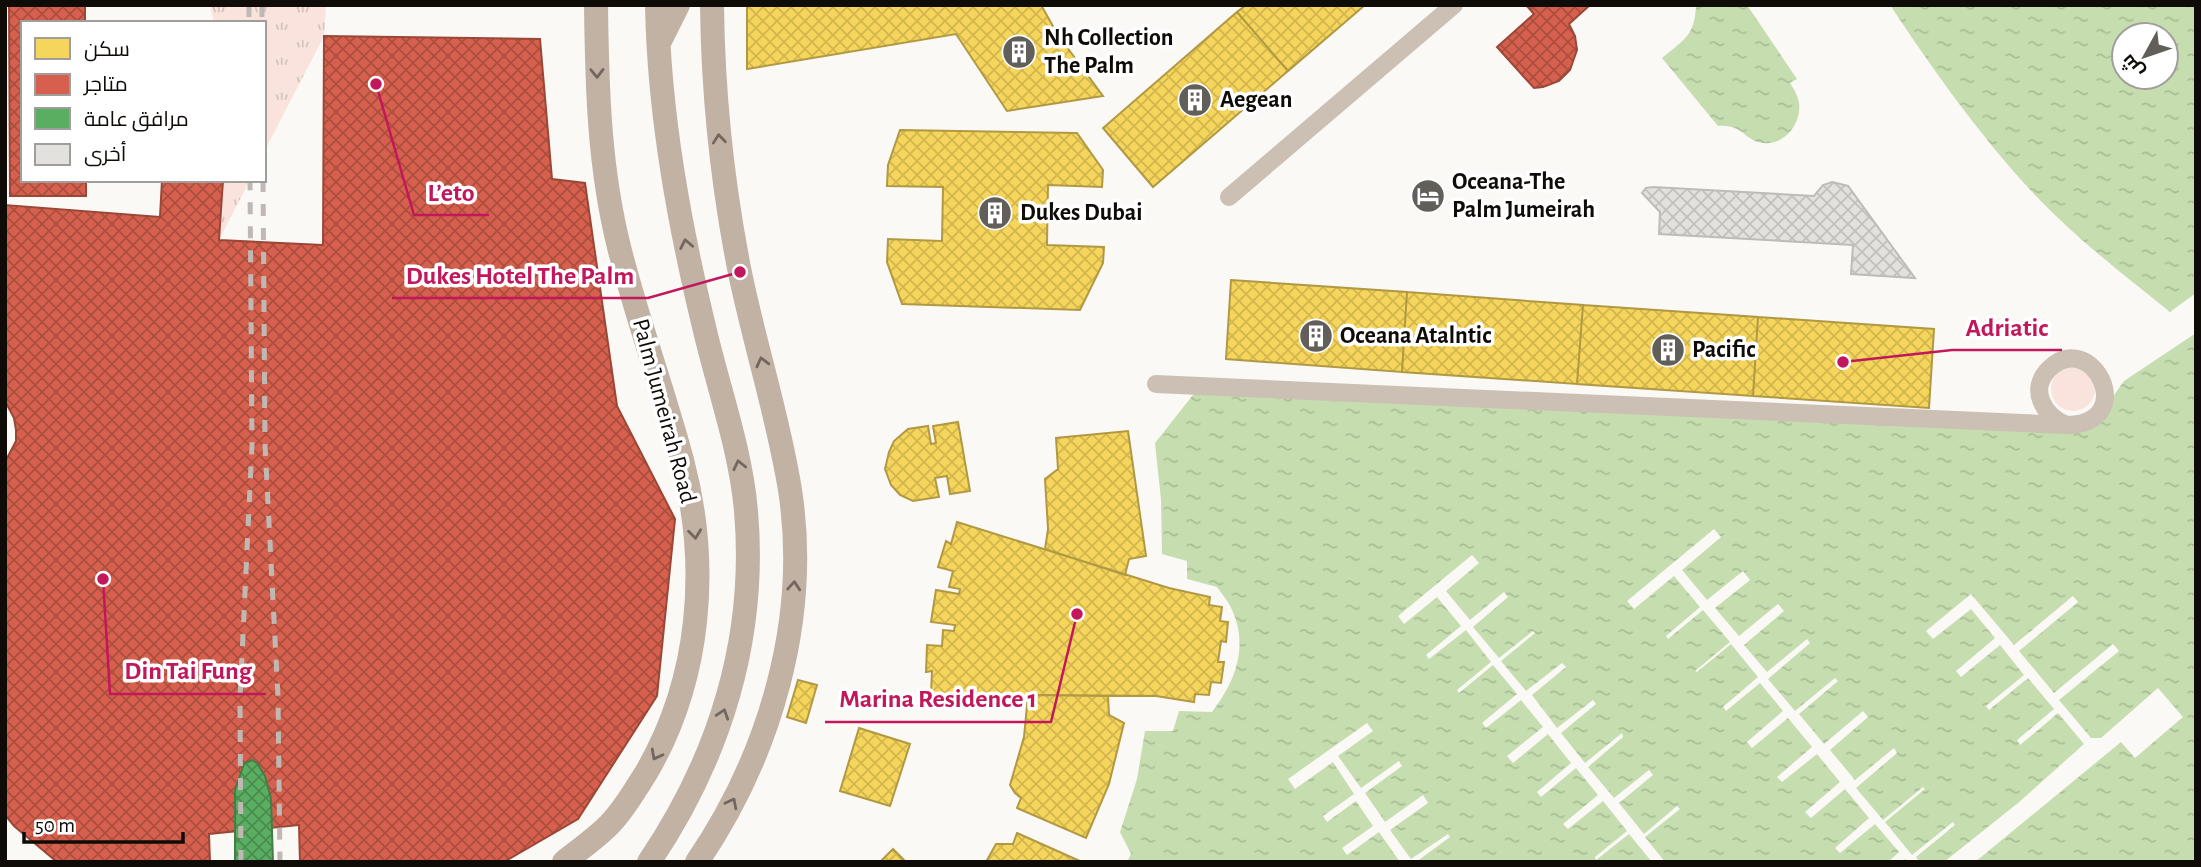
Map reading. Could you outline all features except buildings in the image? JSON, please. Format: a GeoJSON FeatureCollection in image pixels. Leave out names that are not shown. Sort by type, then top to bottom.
{"type":"FeatureCollection","features":[{"type":"Feature","properties":{"kind":"main road","name":"Palm Jumeirah Road"},"geometry":{"type":"LineString","coordinates":[[564,862],[610,824],[636,790],[658,752],[675,712],[691,649],[697,586],[696,544],[683,462],[628,277],[610,204],[599,119],[596,5]]}},
{"type":"Feature","properties":{"kind":"main road"},"geometry":{"type":"LineString","coordinates":[[649,862],[687,801],[713,744],[729,697],[744,623],[748,548],[741,473],[706,335],[681,216],[664,107],[657,5]]}},
{"type":"Feature","properties":{"kind":"main road"},"geometry":{"type":"LineString","coordinates":[[658,44],[678,5]]}},
{"type":"Feature","properties":{"kind":"main road"},"geometry":{"type":"LineString","coordinates":[[697,862],[741,786],[768,719],[786,649],[796,578],[790,491],[740,271],[724,177],[716,102],[712,5]]}},
{"type":"Feature","properties":{"kind":"main road"},"geometry":{"type":"LineString","coordinates":[[579,862],[610,824]]}},
{"type":"Feature","properties":{"kind":"street"},"geometry":{"type":"LineString","coordinates":[[1229,197],[1454,5]]}},
{"type":"Feature","properties":{"kind":"street"},"geometry":{"type":"LineString","coordinates":[[1156,384],[2066,425]]}},
{"type":"Feature","properties":{"kind":"green space"},"geometry":{"type":"Polygon","coordinates":[[[210,5],[326,5],[324,36],[266,148],[266,21],[214,21],[210,5]]]}},
{"type":"Feature","properties":{"kind":"green space"},"geometry":{"type":"Polygon","coordinates":[[[223,182],[249,182],[219,240],[223,182]]]}},
{"type":"Feature","properties":{"kind":"green space"},"geometry":{"type":"Polygon","coordinates":[[[2073,367],[2088,374],[2095,389],[2088,404],[2073,411],[2058,404],[2051,389],[2058,374],[2073,367]]]}},
{"type":"Feature","properties":{"kind":"water"},"geometry":{"type":"Polygon","coordinates":[[[1696,5],[1747,5],[1797,79],[1790,83],[1798,100],[1798,118],[1790,132],[1778,141],[1757,142],[1739,130],[1718,126],[1662,58],[1691,30],[1696,5]]]}},
{"type":"Feature","properties":{"kind":"water"},"geometry":{"type":"Polygon","coordinates":[[[1890,5],[2196,5],[2196,293],[2170,312],[2101,256],[2036,196],[1959,104],[1890,5]]]}},
{"type":"Feature","properties":{"kind":"water"},"geometry":{"type":"Polygon","coordinates":[[[2196,333],[2196,862],[1127,862],[1131,854],[1120,832],[1137,779],[1145,731],[1173,731],[1179,711],[1212,712],[1227,689],[1237,664],[1239,637],[1229,604],[1217,587],[1187,579],[1187,561],[1162,554],[1161,500],[1155,443],[1204,381],[2074,428],[2112,398],[2124,381],[2196,333]]]}},
{"type":"Feature","properties":{"kind":"pier"},"geometry":{"type":"Polygon","coordinates":[[[1714,529],[1721,537],[1682,570],[1707,600],[1743,571],[1750,580],[1715,608],[1739,636],[1778,604],[1784,611],[1744,645],[1767,672],[1807,639],[1810,643],[1768,679],[1795,711],[1835,678],[1838,681],[1799,714],[1824,744],[1863,711],[1868,717],[1830,750],[1855,780],[1894,748],[1897,753],[1856,788],[1883,820],[1923,787],[1925,789],[1885,822],[1912,855],[1953,822],[1955,825],[1916,857],[1919,862],[1907,862],[1905,859],[1901,862],[1888,862],[1899,852],[1875,824],[1840,853],[1835,848],[1869,818],[1845,789],[1811,818],[1805,812],[1840,782],[1817,754],[1782,782],[1777,777],[1812,747],[1788,718],[1752,748],[1747,742],[1783,711],[1760,683],[1726,711],[1723,707],[1758,677],[1731,644],[1695,671],[1730,642],[1703,610],[1668,639],[1666,636],[1700,607],[1674,576],[1634,609],[1627,601],[1714,529]]]}},
{"type":"Feature","properties":{"kind":"pier"},"geometry":{"type":"Polygon","coordinates":[[[1472,555],[1479,563],[1446,591],[1470,620],[1504,592],[1508,597],[1473,627],[1499,658],[1533,631],[1535,633],[1501,661],[1526,691],[1562,663],[1566,667],[1532,695],[1557,728],[1593,700],[1596,704],[1561,733],[1585,763],[1622,733],[1623,737],[1588,767],[1614,798],[1649,770],[1653,775],[1619,803],[1644,834],[1677,806],[1680,809],[1645,837],[1665,862],[1652,862],[1629,834],[1596,860],[1595,857],[1627,831],[1603,801],[1568,829],[1563,824],[1598,795],[1576,768],[1541,797],[1537,792],[1571,763],[1548,734],[1513,763],[1507,756],[1543,727],[1521,700],[1486,728],[1482,723],[1517,694],[1493,665],[1459,693],[1457,690],[1491,662],[1466,630],[1429,659],[1426,655],[1461,626],[1437,597],[1404,624],[1398,616],[1472,555]]]}},
{"type":"Feature","properties":{"kind":"pier"},"geometry":{"type":"Polygon","coordinates":[[[1971,594],[2014,645],[2073,596],[2078,602],[2019,651],[2054,693],[2113,644],[2119,651],[2059,700],[2091,738],[2101,738],[2158,688],[2183,717],[2135,758],[2121,742],[1975,862],[1944,862],[2018,803],[2084,744],[2058,713],[2020,745],[2017,740],[2054,709],[2028,678],[1989,710],[1986,706],[2024,675],[2000,645],[1961,677],[1956,671],[1995,638],[1971,609],[1933,639],[1926,631],[1971,594]]]}},
{"type":"Feature","properties":{"kind":"pier"},"geometry":{"type":"Polygon","coordinates":[[[1367,723],[1373,731],[1338,756],[1361,788],[1399,761],[1402,766],[1365,793],[1385,822],[1423,795],[1428,803],[1390,830],[1411,859],[1448,834],[1450,837],[1416,862],[1400,862],[1379,832],[1347,855],[1342,848],[1373,826],[1356,801],[1327,822],[1323,816],[1354,794],[1333,762],[1295,789],[1288,779],[1367,723]]]}},
{"type":"Feature","properties":{"kind":"railway"},"geometry":{"type":"LineString","coordinates":[[249,5],[249,21]]}},
{"type":"Feature","properties":{"kind":"railway"},"geometry":{"type":"LineString","coordinates":[[262,5],[262,21]]}},
{"type":"Feature","properties":{"kind":"railway"},"geometry":{"type":"LineString","coordinates":[[241,862],[240,698],[252,445],[250,182]]}},
{"type":"Feature","properties":{"kind":"railway"},"geometry":{"type":"LineString","coordinates":[[263,182],[265,445],[278,697],[280,862]]}},
{"type":"Feature","properties":{"kind":"place","name":"Nh Collection The Palm"},"geometry":{"type":"Point","coordinates":[1019,52]}},
{"type":"Feature","properties":{"kind":"place","name":"L’eto"},"geometry":{"type":"Point","coordinates":[376,84]}},
{"type":"Feature","properties":{"kind":"place","name":"Aegean"},"geometry":{"type":"Point","coordinates":[1195,100]}},
{"type":"Feature","properties":{"kind":"place","name":"Oceana-The Palm Jumeirah"},"geometry":{"type":"Point","coordinates":[1428,196]}},
{"type":"Feature","properties":{"kind":"place","name":"Dukes Dubai"},"geometry":{"type":"Point","coordinates":[995,213]}},
{"type":"Feature","properties":{"kind":"place","name":"Dukes Hotel The Palm"},"geometry":{"type":"Point","coordinates":[740,272]}},
{"type":"Feature","properties":{"kind":"place","name":"Oceana Atalntic"},"geometry":{"type":"Point","coordinates":[1316,336]}},
{"type":"Feature","properties":{"kind":"place","name":"Pacific"},"geometry":{"type":"Point","coordinates":[1668,350]}},
{"type":"Feature","properties":{"kind":"place","name":"Adriatic"},"geometry":{"type":"Point","coordinates":[1843,362]}},
{"type":"Feature","properties":{"kind":"place","name":"Din Tai Fung"},"geometry":{"type":"Point","coordinates":[103,579]}},
{"type":"Feature","properties":{"kind":"place","name":"Marina Residence 1"},"geometry":{"type":"Point","coordinates":[1077,614]}}]}
